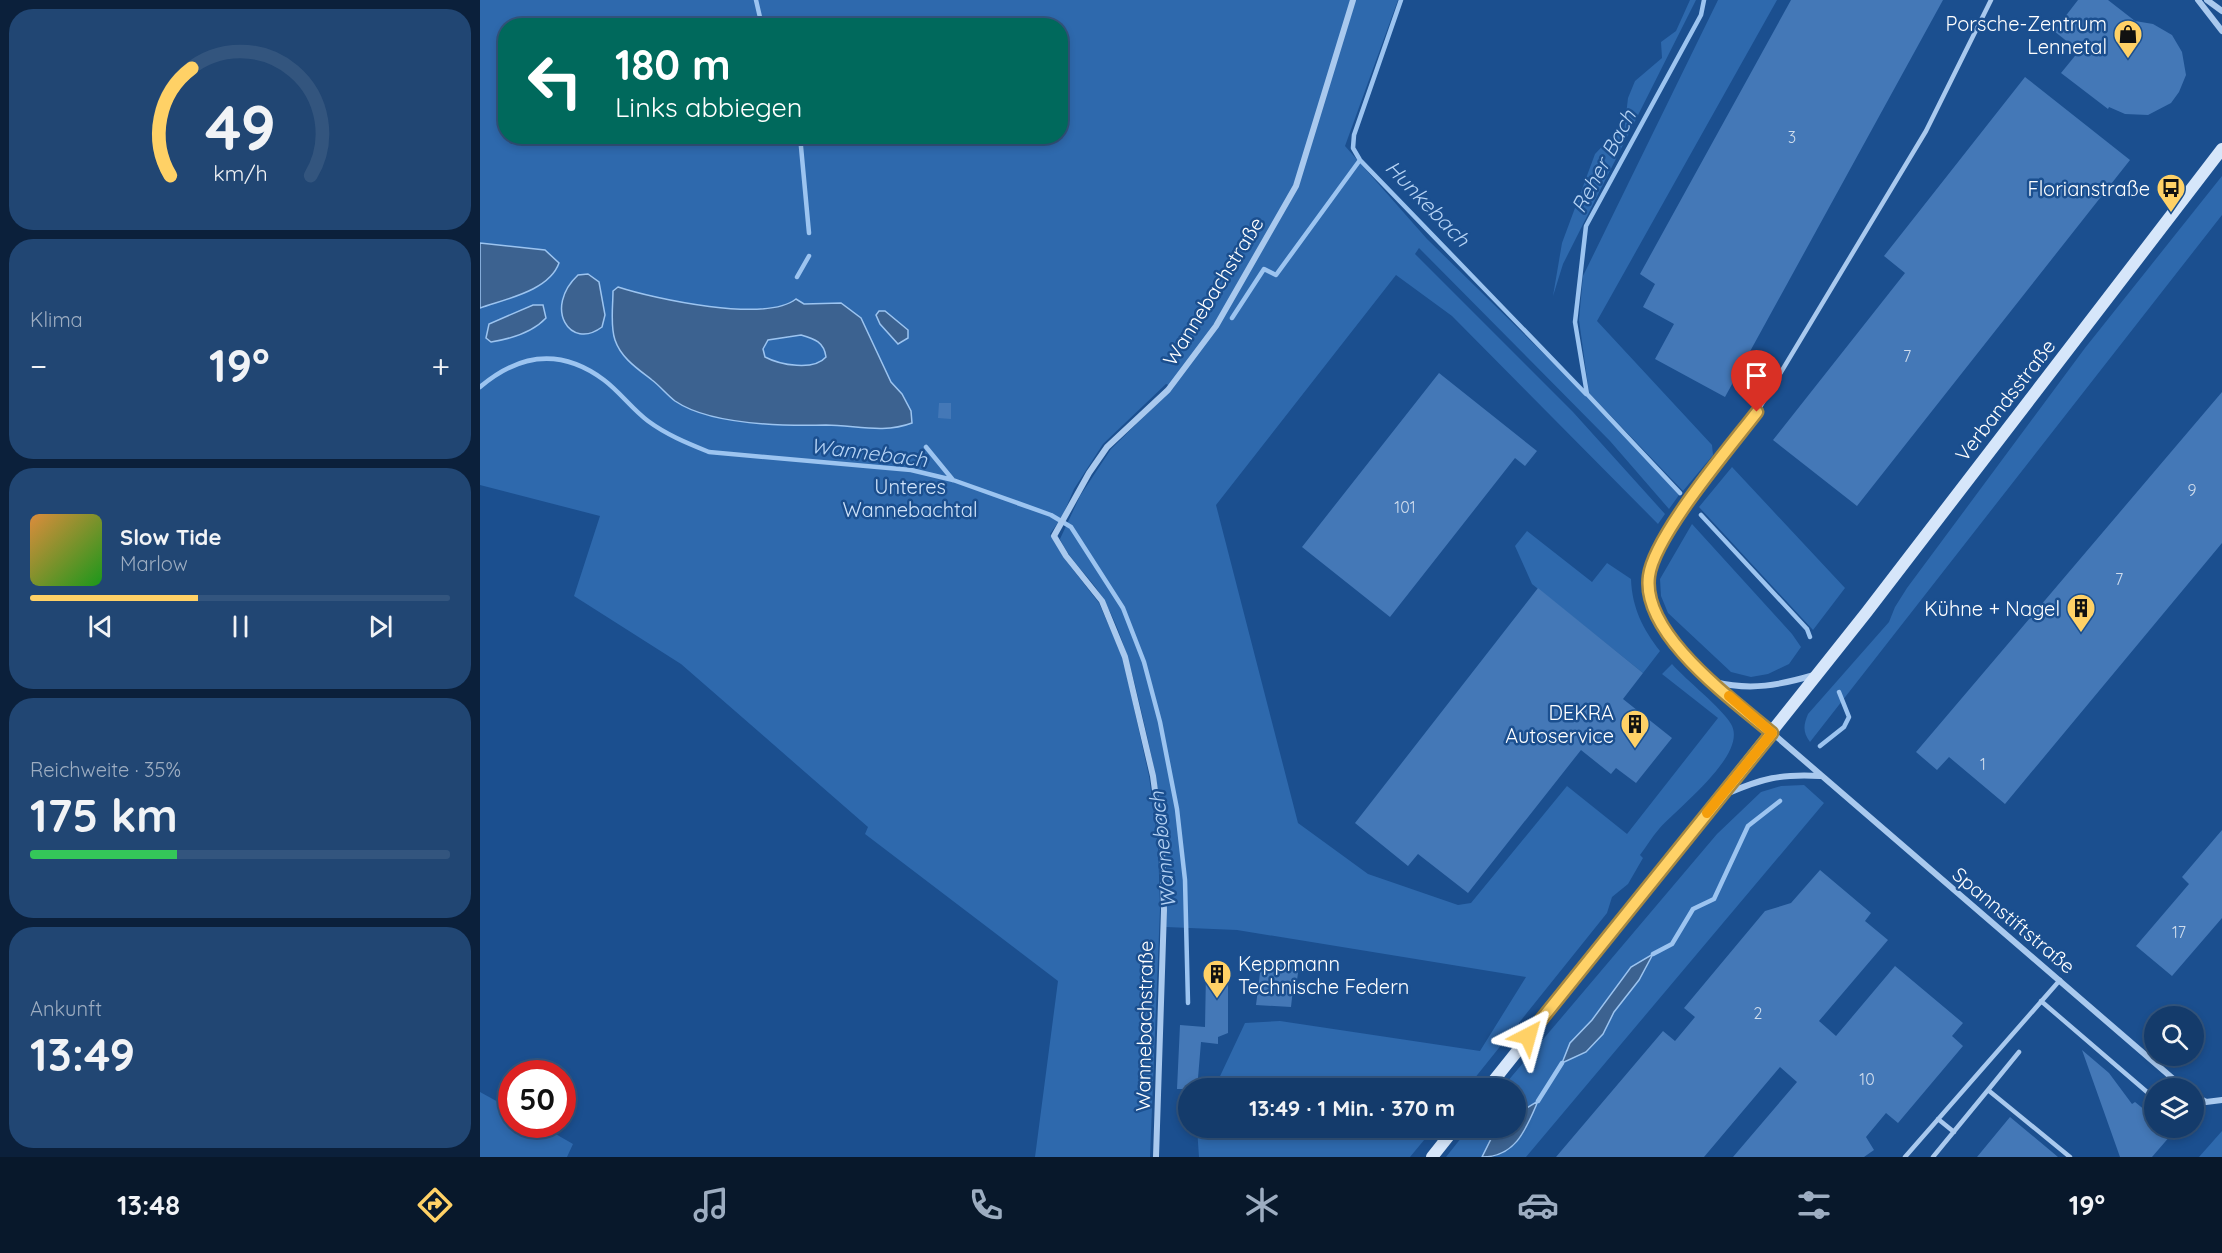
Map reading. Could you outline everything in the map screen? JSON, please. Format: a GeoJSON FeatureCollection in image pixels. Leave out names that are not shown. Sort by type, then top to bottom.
{"type":"FeatureCollection","features":[{"type":"Feature","properties":{"kind":"main road","name":"Verbandsstraße"},"geometry":{"type":"LineString","coordinates":[[1495,1078],[1772,733],[2222,149]]}},
{"type":"Feature","properties":{"kind":"main road"},"geometry":{"type":"LineString","coordinates":[[1432,1157],[1447,1138]]}},
{"type":"Feature","properties":{"kind":"street","name":"Wannebachstraße"},"geometry":{"type":"LineString","coordinates":[[1156,1157],[1164,910],[1162,842],[1153,776],[1125,657],[1102,601],[1066,556],[1054,536],[1066,519],[1085,480],[1107,447],[1168,390],[1216,327],[1296,186],[1353,0]]}},
{"type":"Feature","properties":{"kind":"street"},"geometry":{"type":"LineString","coordinates":[[2198,0],[2222,31]]}},
{"type":"Feature","properties":{"kind":"street"},"geometry":{"type":"LineString","coordinates":[[2207,0],[2222,12]]}},
{"type":"Feature","properties":{"kind":"street"},"geometry":{"type":"LineString","coordinates":[[1723,456],[1665,536],[1649,574],[1654,609],[1662,627],[1712,681],[1733,687],[1775,687],[1818,674]]}},
{"type":"Feature","properties":{"kind":"street","name":"Spannstiftstraße"},"geometry":{"type":"LineString","coordinates":[[1712,681],[2172,1078]]}},
{"type":"Feature","properties":{"kind":"street"},"geometry":{"type":"LineString","coordinates":[[1722,795],[1750,783],[1786,774],[1821,776]]}},
{"type":"Feature","properties":{"kind":"street"},"geometry":{"type":"LineString","coordinates":[[2204,1101],[2222,1100]]}},
{"type":"Feature","properties":{"kind":"lane"},"geometry":{"type":"LineString","coordinates":[[1723,456],[1757,412],[1926,131],[1991,0]]}},
{"type":"Feature","properties":{"kind":"lane"},"geometry":{"type":"LineString","coordinates":[[1905,1157],[2060,980]]}},
{"type":"Feature","properties":{"kind":"lane"},"geometry":{"type":"LineString","coordinates":[[2041,1001],[2144,1089]]}},
{"type":"Feature","properties":{"kind":"lane"},"geometry":{"type":"LineString","coordinates":[[1933,1157],[2019,1052]]}},
{"type":"Feature","properties":{"kind":"lane"},"geometry":{"type":"LineString","coordinates":[[1988,1090],[2070,1157]]}},
{"type":"Feature","properties":{"kind":"lane"},"geometry":{"type":"LineString","coordinates":[[1938,1119],[1953,1132]]}},
{"type":"Feature","properties":{"kind":"green space","name":"Unteres Wannebachtal"},"geometry":{"type":"Polygon","coordinates":[[[480,0],[1398,0],[1345,146],[1427,239],[1583,392],[1679,495],[1669,509],[1610,441],[1419,248],[1415,254],[1573,412],[1665,514],[1658,524],[1452,316],[1396,275],[1216,505],[1298,823],[1368,874],[1458,905],[1471,903],[1567,786],[1627,834],[1718,718],[1662,674],[1672,664],[1726,717],[1731,724],[1734,736],[1730,750],[1721,765],[1656,832],[1640,855],[1643,858],[1628,884],[1612,897],[1607,913],[1475,1078],[1219,1078],[1245,1023],[1280,1021],[1480,1051],[1526,977],[1237,930],[1166,927],[1167,873],[1162,820],[1154,767],[1131,671],[1118,629],[1105,602],[1060,539],[1080,496],[1111,449],[1174,387],[1166,384],[1103,444],[1074,489],[1062,517],[1050,534],[1064,558],[1099,603],[1123,658],[1149,776],[1158,843],[1160,909],[1150,1157],[1035,1157],[1058,981],[865,834],[868,827],[681,664],[574,596],[600,516],[480,485],[480,0]]]}},
{"type":"Feature","properties":{"kind":"green space"},"geometry":{"type":"Polygon","coordinates":[[[1690,0],[1696,0],[1563,264],[1553,296],[1562,243],[1595,154],[1611,137],[1624,132],[1628,98],[1635,81],[1662,58],[1661,42],[1676,31],[1690,0]]]}},
{"type":"Feature","properties":{"kind":"green space"},"geometry":{"type":"Polygon","coordinates":[[[1718,0],[1777,0],[1597,321],[1712,445],[1713,455],[1683,491],[1589,393],[1579,320],[1583,276],[1718,0]]]}},
{"type":"Feature","properties":{"kind":"green space"},"geometry":{"type":"Polygon","coordinates":[[[2222,176],[2222,215],[1810,742],[1804,729],[1808,714],[1889,622],[1907,588],[2085,348],[2222,176]]]}},
{"type":"Feature","properties":{"kind":"green space"},"geometry":{"type":"Polygon","coordinates":[[[1732,467],[1845,588],[1813,630],[1699,507],[1732,467]]]}},
{"type":"Feature","properties":{"kind":"green space"},"geometry":{"type":"Polygon","coordinates":[[[1692,524],[1792,634],[1801,647],[1789,664],[1768,674],[1751,677],[1731,672],[1668,613],[1661,596],[1660,579],[1692,524]]]}},
{"type":"Feature","properties":{"kind":"green space"},"geometry":{"type":"Polygon","coordinates":[[[1527,531],[1592,582],[1607,563],[1631,579],[1640,618],[1648,635],[1660,651],[1643,673],[1532,584],[1515,546],[1527,531]]]}},
{"type":"Feature","properties":{"kind":"green space"},"geometry":{"type":"Polygon","coordinates":[[[1804,785],[1824,803],[1526,1157],[1446,1157],[1461,1138],[1526,1138],[1526,1078],[1510,1078],[1717,834],[1761,792],[1781,786],[1804,785]]]}},
{"type":"Feature","properties":{"kind":"green space"},"geometry":{"type":"Polygon","coordinates":[[[480,1092],[498,1102],[498,1138],[563,1138],[573,1144],[567,1157],[480,1157],[480,1092]]]}},
{"type":"Feature","properties":{"kind":"green space"},"geometry":{"type":"Polygon","coordinates":[[[2222,1131],[2222,1157],[2199,1157],[2222,1131]]]}},
{"type":"Feature","properties":{"kind":"green space"},"geometry":{"type":"Polygon","coordinates":[[[1198,1138],[1426,1138],[1410,1157],[1199,1157],[1198,1138]]]}},
{"type":"Feature","properties":{"kind":"shaded area"},"geometry":{"type":"Polygon","coordinates":[[[480,243],[545,250],[559,263],[554,273],[536,287],[480,308],[480,243]]]}},
{"type":"Feature","properties":{"kind":"shaded area"},"geometry":{"type":"Polygon","coordinates":[[[588,274],[599,282],[605,315],[602,327],[590,333],[580,334],[571,330],[565,322],[562,300],[578,275],[588,274]]]}},
{"type":"Feature","properties":{"kind":"shaded area"},"geometry":{"type":"Polygon","coordinates":[[[618,287],[682,302],[736,309],[781,306],[796,299],[804,304],[841,303],[861,318],[891,382],[902,394],[911,411],[912,423],[890,428],[769,424],[727,419],[690,409],[672,399],[655,382],[630,363],[621,352],[613,329],[613,291],[618,287]],[[801,335],[768,340],[763,349],[765,357],[779,362],[805,365],[814,364],[826,357],[818,342],[801,335]]]}},
{"type":"Feature","properties":{"kind":"shaded area"},"geometry":{"type":"Polygon","coordinates":[[[533,305],[543,305],[546,318],[534,328],[498,341],[491,342],[486,338],[489,324],[533,305]]]}},
{"type":"Feature","properties":{"kind":"shaded area"},"geometry":{"type":"Polygon","coordinates":[[[879,311],[885,311],[908,330],[908,338],[898,344],[880,324],[876,315],[879,311]]]}},
{"type":"Feature","properties":{"kind":"shaded area"},"geometry":{"type":"Polygon","coordinates":[[[1653,954],[1639,980],[1614,1012],[1603,1034],[1586,1052],[1562,1063],[1570,1043],[1592,1020],[1631,967],[1653,954]]]}},
{"type":"Feature","properties":{"kind":"shaded area"},"geometry":{"type":"Polygon","coordinates":[[[1538,1101],[1526,1127],[1526,1108],[1538,1101]]]}},
{"type":"Feature","properties":{"kind":"shaded area"},"geometry":{"type":"Polygon","coordinates":[[[1519,1138],[1503,1152],[1494,1156],[1482,1157],[1491,1139],[1519,1138]]]}},
{"type":"Feature","properties":{"kind":"building"},"geometry":{"type":"Polygon","coordinates":[[[1791,0],[1943,0],[1725,397],[1655,359],[1674,324],[1643,307],[1655,284],[1640,274],[1791,0]]]}},
{"type":"Feature","properties":{"kind":"building","name":"Porsche-Zentrum Lennetal"},"geometry":{"type":"Polygon","coordinates":[[[2078,0],[2108,0],[2135,21],[2153,24],[2172,35],[2182,52],[2186,75],[2179,92],[2171,103],[2148,115],[2125,114],[2109,107],[2108,109],[2061,73],[2079,51],[2054,31],[2078,0]]]}},
{"type":"Feature","properties":{"kind":"building"},"geometry":{"type":"Polygon","coordinates":[[[2025,77],[2130,160],[1857,506],[1773,440],[1905,273],[1884,256],[2025,77]]]}},
{"type":"Feature","properties":{"kind":"building"},"geometry":{"type":"Polygon","coordinates":[[[1439,373],[1537,451],[1525,466],[1515,458],[1390,617],[1302,547],[1439,373]]]}},
{"type":"Feature","properties":{"kind":"building","name":"Kühne + Nagel"},"geometry":{"type":"Polygon","coordinates":[[[2222,392],[2222,543],[2005,804],[1949,757],[1937,770],[1916,752],[2222,392]]]}},
{"type":"Feature","properties":{"kind":"building"},"geometry":{"type":"Polygon","coordinates":[[[939,403],[951,403],[951,419],[938,418],[939,403]]]}},
{"type":"Feature","properties":{"kind":"building"},"geometry":{"type":"Polygon","coordinates":[[[1538,588],[1643,673],[1623,699],[1672,738],[1636,783],[1616,768],[1611,774],[1581,750],[1468,893],[1418,854],[1408,866],[1355,823],[1538,588]]]}},
{"type":"Feature","properties":{"kind":"building"},"geometry":{"type":"Polygon","coordinates":[[[2222,830],[2222,918],[2172,976],[2136,946],[2189,884],[2182,877],[2222,830]]]}},
{"type":"Feature","properties":{"kind":"building"},"geometry":{"type":"Polygon","coordinates":[[[1820,870],[1871,913],[1865,921],[1888,940],[1819,1021],[1836,1036],[1895,966],[1963,1023],[1952,1036],[1963,1046],[1898,1123],[1886,1113],[1866,1137],[1874,1150],[1864,1157],[1733,1157],[1797,1082],[1780,1067],[1704,1157],[1556,1157],[1663,1031],[1675,1041],[1695,1017],[1684,1008],[1765,911],[1791,903],[1820,870]]]}},
{"type":"Feature","properties":{"kind":"building"},"geometry":{"type":"Polygon","coordinates":[[[1272,963],[1299,966],[1297,980],[1294,979],[1291,1007],[1256,1005],[1261,965],[1272,967],[1272,963]]]}},
{"type":"Feature","properties":{"kind":"building","name":"Keppmann Technische Federn"},"geometry":{"type":"Polygon","coordinates":[[[1206,972],[1228,972],[1228,1033],[1218,1037],[1218,1044],[1201,1042],[1198,1078],[1178,1078],[1177,1089],[1180,1025],[1205,1027],[1206,972]]]}},
{"type":"Feature","properties":{"kind":"building"},"geometry":{"type":"Polygon","coordinates":[[[2082,1050],[2109,1073],[2132,1104],[2135,1102],[2144,1109],[2144,1138],[2168,1138],[2152,1157],[2120,1157],[2082,1050]]]}},
{"type":"Feature","properties":{"kind":"building"},"geometry":{"type":"Polygon","coordinates":[[[2010,1117],[2058,1157],[1977,1157],[2010,1117]]]}},
{"type":"Feature","properties":{"kind":"waterway"},"geometry":{"type":"LineString","coordinates":[[756,0],[760,18]]}},
{"type":"Feature","properties":{"kind":"waterway","name":"Hunkebach"},"geometry":{"type":"LineString","coordinates":[[1401,0],[1354,135],[1353,148],[1360,160],[1586,394]]}},
{"type":"Feature","properties":{"kind":"waterway","name":"Reher Bach"},"geometry":{"type":"LineString","coordinates":[[1680,493],[1587,394],[1575,322],[1586,226],[1701,15],[1704,0]]}},
{"type":"Feature","properties":{"kind":"waterway"},"geometry":{"type":"LineString","coordinates":[[801,144],[809,233]]}},
{"type":"Feature","properties":{"kind":"waterway"},"geometry":{"type":"LineString","coordinates":[[1232,318],[1264,269],[1276,275],[1360,160]]}},
{"type":"Feature","properties":{"kind":"waterway"},"geometry":{"type":"LineString","coordinates":[[797,277],[809,256]]}},
{"type":"Feature","properties":{"kind":"waterway","name":"Wannebach"},"geometry":{"type":"LineString","coordinates":[[480,387],[510,367],[525,361],[556,359],[588,370],[604,380],[655,426],[709,452],[911,470],[953,480],[1051,515],[1071,527],[1123,608],[1144,662],[1160,722],[1177,809],[1185,880],[1188,1003]]}},
{"type":"Feature","properties":{"kind":"waterway"},"geometry":{"type":"LineString","coordinates":[[926,447],[953,480]]}},
{"type":"Feature","properties":{"kind":"waterway","name":"Reher Bach"},"geometry":{"type":"LineString","coordinates":[[1701,515],[1807,629],[1810,637]]}},
{"type":"Feature","properties":{"kind":"waterway","name":"Reher Bach"},"geometry":{"type":"LineString","coordinates":[[1820,746],[1844,727],[1849,717],[1839,692]]}},
{"type":"Feature","properties":{"kind":"waterway","name":"Reher Bach"},"geometry":{"type":"LineString","coordinates":[[1653,954],[1672,944],[1693,909],[1714,899],[1748,826],[1780,801]]}},
{"type":"Feature","properties":{"kind":"waterway","name":"Reher Bach"},"geometry":{"type":"LineString","coordinates":[[1538,1101],[1562,1063]]}},
{"type":"Feature","properties":{"kind":"slow traffic"},"geometry":{"type":"LineString","coordinates":[[1707,813],[1772,733],[1729,696]]}},
{"type":"Feature","properties":{"kind":"place","name":"Porsche-Zentrum Lennetal"},"geometry":{"type":"Point","coordinates":[2128,60]}},
{"type":"Feature","properties":{"kind":"place","name":"Florianstraße"},"geometry":{"type":"Point","coordinates":[2171,214]}},
{"type":"Feature","properties":{"kind":"place","name":"Kühne + Nagel"},"geometry":{"type":"Point","coordinates":[2081,634]}},
{"type":"Feature","properties":{"kind":"place","name":"DEKRA Autoservice"},"geometry":{"type":"Point","coordinates":[1635,750]}},
{"type":"Feature","properties":{"kind":"place","name":"Keppmann Technische Federn"},"geometry":{"type":"Point","coordinates":[1217,1000]}},
{"type":"Feature","properties":{"kind":"route"},"geometry":{"type":"LineString","coordinates":[[1528,1036],[1772,733],[1712,681],[1676,644],[1662,627],[1649,590],[1649,574],[1665,536],[1757,412]]}}]}
